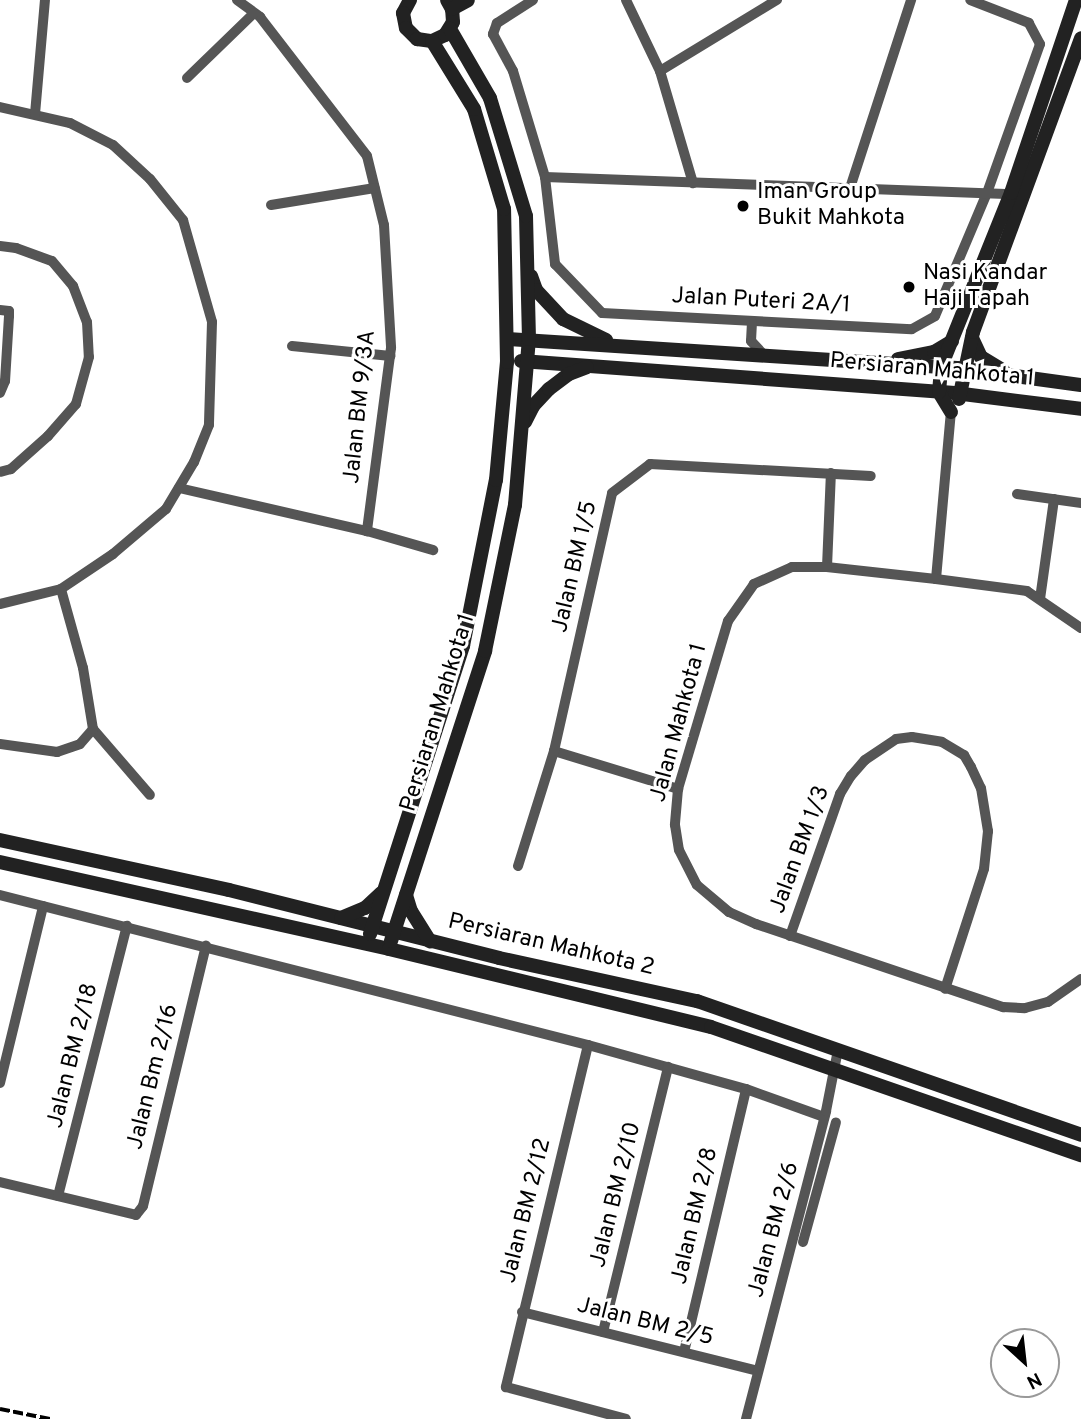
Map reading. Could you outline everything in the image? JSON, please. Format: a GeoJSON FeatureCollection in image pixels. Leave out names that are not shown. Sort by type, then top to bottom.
{"type":"FeatureCollection","features":[{"type":"Feature","properties":{"kind":"main road"},"geometry":{"type":"LineString","coordinates":[[432,41],[450,29],[450,5],[468,0]]}},
{"type":"Feature","properties":{"kind":"main road"},"geometry":{"type":"LineString","coordinates":[[1076,0],[1018,194],[972,338],[962,394],[951,412],[939,392],[941,367],[1018,194],[1081,38]]}},
{"type":"Feature","properties":{"kind":"main road","name":"Persiaran Mahkota 1"},"geometry":{"type":"LineString","coordinates":[[368,946],[371,926],[463,646],[496,481],[507,362],[505,209],[474,108],[432,41],[417,39],[406,28],[405,2]]}},
{"type":"Feature","properties":{"kind":"main road","name":"Persiaran Mahkota 1"},"geometry":{"type":"LineString","coordinates":[[388,949],[485,651],[515,505],[528,361],[526,216],[491,98],[450,29]]}},
{"type":"Feature","properties":{"kind":"main road"},"geometry":{"type":"LineString","coordinates":[[527,265],[536,289],[563,319],[621,345]]}},
{"type":"Feature","properties":{"kind":"main road"},"geometry":{"type":"LineString","coordinates":[[972,338],[981,357],[1014,376]]}},
{"type":"Feature","properties":{"kind":"main road","name":"Persiaran Mahkota 1"},"geometry":{"type":"LineString","coordinates":[[507,339],[941,367],[1081,385]]}},
{"type":"Feature","properties":{"kind":"main road"},"geometry":{"type":"LineString","coordinates":[[876,363],[934,352],[952,341]]}},
{"type":"Feature","properties":{"kind":"main road","name":"Persiaran Mahkota 1"},"geometry":{"type":"LineString","coordinates":[[507,362],[528,361],[939,392],[1081,409]]}},
{"type":"Feature","properties":{"kind":"main road"},"geometry":{"type":"LineString","coordinates":[[522,430],[533,406],[549,389],[569,374],[591,366]]}},
{"type":"Feature","properties":{"kind":"main road","name":"Persiaran Mahkota 2"},"geometry":{"type":"LineString","coordinates":[[0,839],[341,918],[393,934],[697,1001],[1081,1135]]}},
{"type":"Feature","properties":{"kind":"main road","name":"Persiaran Mahkota 2"},"geometry":{"type":"LineString","coordinates":[[0,862],[388,949],[710,1027],[1081,1155]]}},
{"type":"Feature","properties":{"kind":"main road"},"geometry":{"type":"LineString","coordinates":[[341,918],[365,908],[382,893]]}},
{"type":"Feature","properties":{"kind":"main road"},"geometry":{"type":"LineString","coordinates":[[405,895],[411,911],[430,942]]}},
{"type":"Feature","properties":{"kind":"street"},"geometry":{"type":"LineString","coordinates":[[35,114],[45,0]]}},
{"type":"Feature","properties":{"kind":"street","name":"Jalan BM 9/3A"},"geometry":{"type":"LineString","coordinates":[[237,0],[254,13],[368,156],[384,225],[390,356],[367,531]]}},
{"type":"Feature","properties":{"kind":"street","name":"Jalan Puteri 2A/1"},"geometry":{"type":"LineString","coordinates":[[533,0],[497,23],[493,34],[513,71],[545,177],[555,264],[602,313],[912,329],[935,316],[987,193],[1040,44],[1029,23],[971,0]]}},
{"type":"Feature","properties":{"kind":"street"},"geometry":{"type":"LineString","coordinates":[[626,0],[660,71],[692,183]]}},
{"type":"Feature","properties":{"kind":"street"},"geometry":{"type":"LineString","coordinates":[[660,71],[777,0]]}},
{"type":"Feature","properties":{"kind":"street"},"geometry":{"type":"LineString","coordinates":[[850,188],[911,0]]}},
{"type":"Feature","properties":{"kind":"street"},"geometry":{"type":"LineString","coordinates":[[187,78],[254,13]]}},
{"type":"Feature","properties":{"kind":"street"},"geometry":{"type":"LineString","coordinates":[[0,107],[69,123],[113,145],[150,179],[183,220],[212,322],[209,425],[194,462],[166,509],[61,589],[0,604]]}},
{"type":"Feature","properties":{"kind":"street"},"geometry":{"type":"LineString","coordinates":[[545,177],[1018,194]]}},
{"type":"Feature","properties":{"kind":"street"},"geometry":{"type":"LineString","coordinates":[[271,205],[375,188]]}},
{"type":"Feature","properties":{"kind":"street"},"geometry":{"type":"LineString","coordinates":[[0,246],[16,248],[52,261],[72,286],[87,322],[89,357],[76,404],[48,436],[10,469],[0,471]]}},
{"type":"Feature","properties":{"kind":"street"},"geometry":{"type":"LineString","coordinates":[[0,310],[9,311],[5,381],[0,393]]}},
{"type":"Feature","properties":{"kind":"street"},"geometry":{"type":"LineString","coordinates":[[752,322],[751,341],[764,355]]}},
{"type":"Feature","properties":{"kind":"street"},"geometry":{"type":"LineString","coordinates":[[721,352],[751,341]]}},
{"type":"Feature","properties":{"kind":"street"},"geometry":{"type":"LineString","coordinates":[[292,346],[390,356]]}},
{"type":"Feature","properties":{"kind":"street"},"geometry":{"type":"LineString","coordinates":[[936,579],[951,412]]}},
{"type":"Feature","properties":{"kind":"street","name":"Jalan BM 1/5"},"geometry":{"type":"LineString","coordinates":[[518,866],[554,751],[612,493],[650,464],[871,476]]}},
{"type":"Feature","properties":{"kind":"street"},"geometry":{"type":"LineString","coordinates":[[827,567],[831,473]]}},
{"type":"Feature","properties":{"kind":"street"},"geometry":{"type":"LineString","coordinates":[[179,488],[367,531],[433,550]]}},
{"type":"Feature","properties":{"kind":"street"},"geometry":{"type":"LineString","coordinates":[[1017,494],[1081,503]]}},
{"type":"Feature","properties":{"kind":"street"},"geometry":{"type":"LineString","coordinates":[[1040,599],[1054,499]]}},
{"type":"Feature","properties":{"kind":"street","name":"Jalan Mahkota 1"},"geometry":{"type":"LineString","coordinates":[[1081,628],[1027,591],[827,567],[792,567],[754,584],[728,621],[678,789],[675,825],[679,850],[697,886],[729,912],[790,936],[1003,1007],[1025,1007],[1048,1002],[1081,979]]}},
{"type":"Feature","properties":{"kind":"street"},"geometry":{"type":"LineString","coordinates":[[61,589],[83,668],[93,729],[150,795]]}},
{"type":"Feature","properties":{"kind":"street"},"geometry":{"type":"LineString","coordinates":[[0,744],[57,752],[80,744],[93,729]]}},
{"type":"Feature","properties":{"kind":"street","name":"Jalan BM 1/3"},"geometry":{"type":"LineString","coordinates":[[790,936],[840,794],[850,776],[864,760],[896,739],[912,737],[942,742],[964,755],[971,767],[981,788],[988,831],[984,869],[945,989]]}},
{"type":"Feature","properties":{"kind":"street"},"geometry":{"type":"LineString","coordinates":[[554,751],[678,789]]}},
{"type":"Feature","properties":{"kind":"street"},"geometry":{"type":"LineString","coordinates":[[0,895],[588,1045],[746,1089],[824,1117]]}},
{"type":"Feature","properties":{"kind":"street"},"geometry":{"type":"LineString","coordinates":[[0,1083],[43,906]]}},
{"type":"Feature","properties":{"kind":"street","name":"Jalan BM 2/18"},"geometry":{"type":"LineString","coordinates":[[58,1196],[127,926]]}},
{"type":"Feature","properties":{"kind":"street","name":"Jalan Bm 2/16"},"geometry":{"type":"LineString","coordinates":[[58,1196],[136,1214],[143,1206],[206,946]]}},
{"type":"Feature","properties":{"kind":"street","name":"Jalan BM 2/12"},"geometry":{"type":"LineString","coordinates":[[588,1045],[506,1387],[626,1419]]}},
{"type":"Feature","properties":{"kind":"street","name":"Jalan BM 2/6"},"geometry":{"type":"LineString","coordinates":[[746,1419],[824,1117],[838,1050]]}},
{"type":"Feature","properties":{"kind":"street","name":"Jalan BM 2/10"},"geometry":{"type":"LineString","coordinates":[[603,1332],[668,1067]]}},
{"type":"Feature","properties":{"kind":"street","name":"Jalan BM 2/8"},"geometry":{"type":"LineString","coordinates":[[684,1353],[746,1089]]}},
{"type":"Feature","properties":{"kind":"street"},"geometry":{"type":"LineString","coordinates":[[803,1242],[836,1122]]}},
{"type":"Feature","properties":{"kind":"street"},"geometry":{"type":"LineString","coordinates":[[0,1182],[58,1196]]}},
{"type":"Feature","properties":{"kind":"street","name":"Jalan BM 2/5"},"geometry":{"type":"LineString","coordinates":[[522,1312],[758,1371]]}},
{"type":"Feature","properties":{"kind":"railway"},"geometry":{"type":"LineString","coordinates":[[0,1409],[50,1419]]}},
{"type":"Feature","properties":{"kind":"place","name":"Iman Group Bukit Mahkota"},"geometry":{"type":"Point","coordinates":[743,206]}},
{"type":"Feature","properties":{"kind":"place","name":"Nasi Kandar Haji Tapah"},"geometry":{"type":"Point","coordinates":[909,287]}}]}
